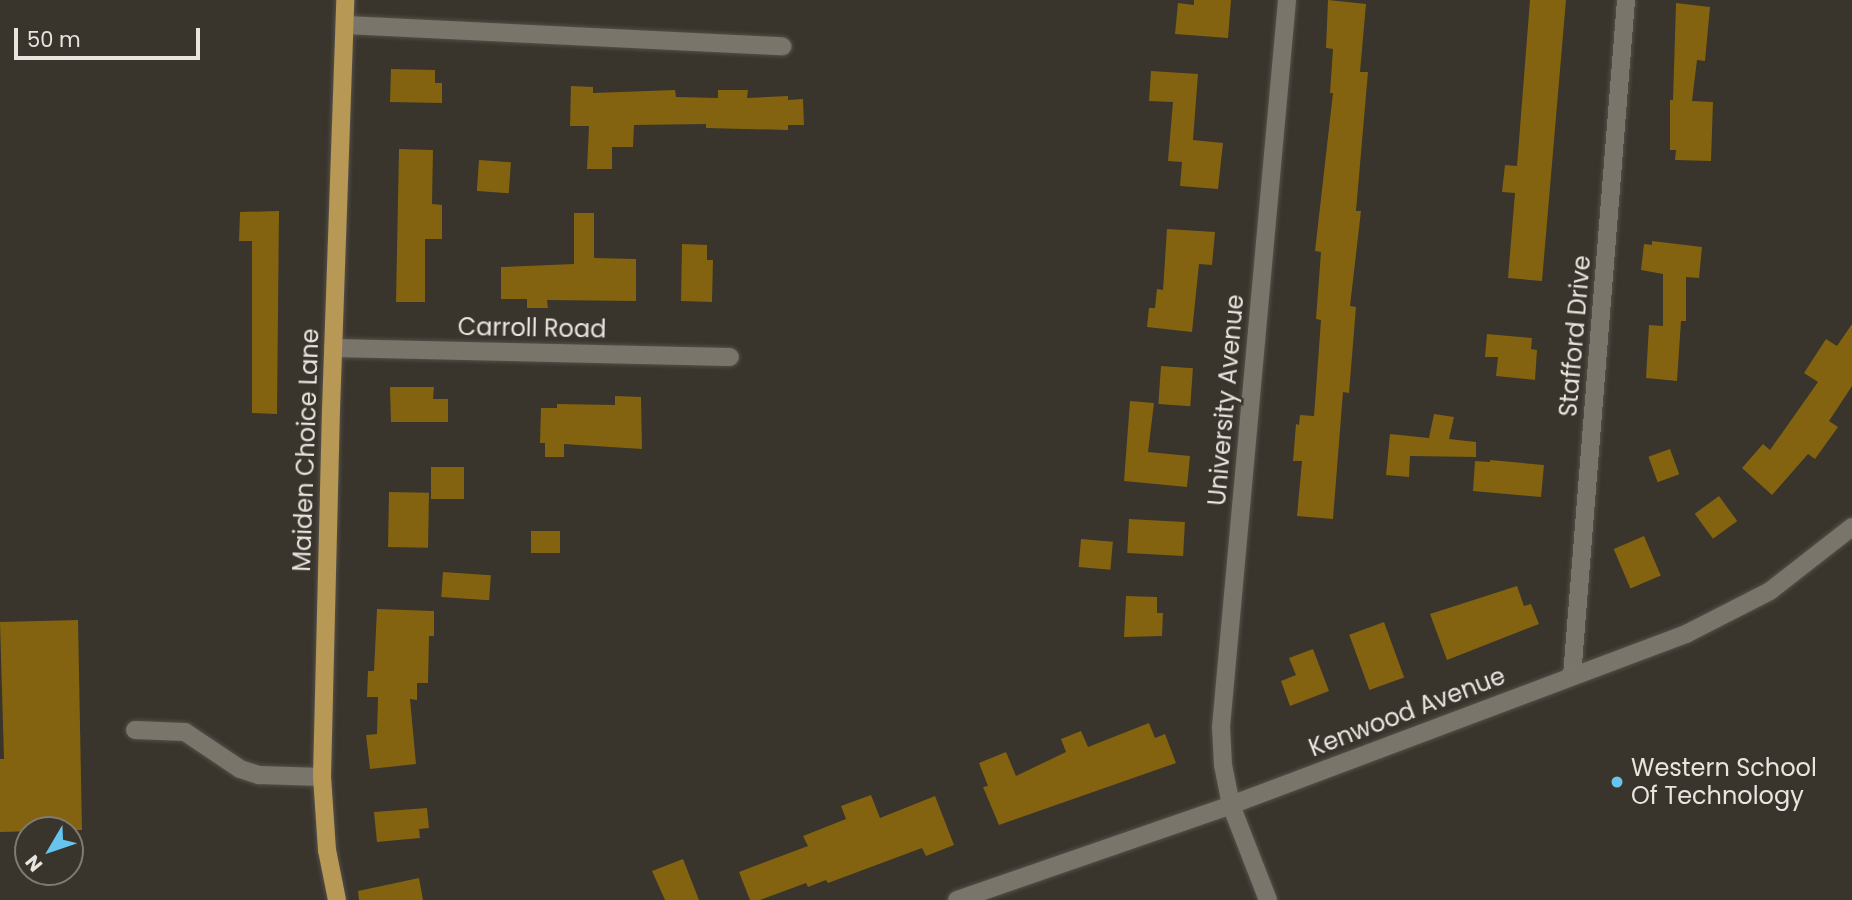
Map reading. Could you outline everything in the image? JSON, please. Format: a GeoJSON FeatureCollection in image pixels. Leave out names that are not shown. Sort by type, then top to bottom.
{"type":"FeatureCollection","features":[{"type":"Feature","properties":{"kind":"main road","name":"Maiden Choice Lane"},"geometry":{"type":"LineString","coordinates":[[337,900],[327,850],[322,777],[345,0]]}},
{"type":"Feature","properties":{"kind":"street","name":"University Avenue"},"geometry":{"type":"LineString","coordinates":[[1268,900],[1231,805],[1223,765],[1221,727],[1287,0]]}},
{"type":"Feature","properties":{"kind":"street","name":"Stafford Drive"},"geometry":{"type":"LineString","coordinates":[[1572,676],[1626,0]]}},
{"type":"Feature","properties":{"kind":"street"},"geometry":{"type":"LineString","coordinates":[[345,25],[782,46]]}},
{"type":"Feature","properties":{"kind":"street","name":"Carroll Road"},"geometry":{"type":"LineString","coordinates":[[333,348],[730,358]]}},
{"type":"Feature","properties":{"kind":"street","name":"Kenwood Avenue"},"geometry":{"type":"LineString","coordinates":[[957,900],[1231,805],[1686,634],[1731,612],[1811,562],[1852,527]]}},
{"type":"Feature","properties":{"kind":"street"},"geometry":{"type":"LineString","coordinates":[[135,730],[185,732],[240,769],[258,775],[322,777]]}},
{"type":"Feature","properties":{"kind":"building"},"geometry":{"type":"Polygon","coordinates":[[[1194,0],[1231,0],[1228,38],[1175,34],[1178,3],[1194,5],[1194,0]]]}},
{"type":"Feature","properties":{"kind":"building"},"geometry":{"type":"Polygon","coordinates":[[[1328,0],[1366,4],[1360,72],[1368,72],[1356,211],[1361,211],[1350,306],[1356,307],[1349,393],[1343,392],[1333,519],[1297,516],[1302,461],[1293,461],[1296,424],[1299,425],[1300,415],[1314,416],[1321,320],[1316,319],[1321,252],[1315,251],[1333,93],[1330,93],[1333,49],[1326,48],[1328,0]]]}},
{"type":"Feature","properties":{"kind":"building"},"geometry":{"type":"Polygon","coordinates":[[[1530,0],[1566,0],[1542,281],[1508,278],[1515,193],[1502,192],[1505,165],[1517,166],[1530,0]]]}},
{"type":"Feature","properties":{"kind":"building"},"geometry":{"type":"Polygon","coordinates":[[[1676,3],[1710,7],[1705,61],[1697,60],[1692,101],[1713,102],[1711,161],[1675,160],[1676,150],[1670,150],[1676,3]]]}},
{"type":"Feature","properties":{"kind":"building"},"geometry":{"type":"Polygon","coordinates":[[[391,69],[435,70],[435,83],[442,83],[442,103],[390,102],[391,69]]]}},
{"type":"Feature","properties":{"kind":"building"},"geometry":{"type":"Polygon","coordinates":[[[1151,71],[1198,74],[1193,140],[1223,143],[1218,189],[1180,186],[1182,162],[1168,161],[1173,102],[1149,101],[1151,71]]]}},
{"type":"Feature","properties":{"kind":"building"},"geometry":{"type":"Polygon","coordinates":[[[571,86],[593,87],[593,93],[675,90],[676,97],[718,98],[718,90],[748,90],[747,98],[788,96],[788,100],[803,99],[804,125],[788,125],[788,130],[706,128],[706,124],[634,125],[633,147],[612,147],[612,169],[587,169],[589,126],[570,126],[571,86]]]}},
{"type":"Feature","properties":{"kind":"building"},"geometry":{"type":"Polygon","coordinates":[[[399,149],[433,150],[432,204],[442,205],[442,239],[425,239],[425,302],[396,302],[399,149]]]}},
{"type":"Feature","properties":{"kind":"building"},"geometry":{"type":"Polygon","coordinates":[[[479,160],[511,162],[509,193],[477,191],[479,160]]]}},
{"type":"Feature","properties":{"kind":"building"},"geometry":{"type":"Polygon","coordinates":[[[279,211],[277,414],[252,413],[252,241],[239,241],[240,212],[279,211]]]}},
{"type":"Feature","properties":{"kind":"building"},"geometry":{"type":"Polygon","coordinates":[[[574,213],[594,213],[594,258],[636,259],[636,301],[547,300],[548,308],[527,308],[527,299],[501,299],[501,267],[574,264],[574,213]]]}},
{"type":"Feature","properties":{"kind":"building"},"geometry":{"type":"Polygon","coordinates":[[[1167,229],[1215,232],[1212,265],[1199,264],[1192,332],[1147,327],[1149,308],[1155,308],[1157,289],[1163,290],[1167,229]]]}},
{"type":"Feature","properties":{"kind":"building"},"geometry":{"type":"Polygon","coordinates":[[[1652,241],[1702,247],[1699,278],[1686,277],[1686,321],[1681,321],[1677,381],[1646,378],[1649,325],[1663,326],[1663,274],[1641,270],[1644,244],[1652,245],[1652,241]]]}},
{"type":"Feature","properties":{"kind":"building"},"geometry":{"type":"Polygon","coordinates":[[[682,244],[707,245],[707,260],[713,260],[712,302],[681,301],[682,244]]]}},
{"type":"Feature","properties":{"kind":"building"},"geometry":{"type":"Polygon","coordinates":[[[1852,324],[1852,386],[1829,421],[1838,427],[1815,459],[1808,454],[1772,495],[1742,468],[1763,444],[1770,450],[1818,382],[1804,373],[1826,339],[1837,346],[1852,324]]]}},
{"type":"Feature","properties":{"kind":"building"},"geometry":{"type":"Polygon","coordinates":[[[1487,334],[1532,338],[1531,349],[1537,350],[1535,380],[1496,376],[1498,357],[1485,357],[1487,334]]]}},
{"type":"Feature","properties":{"kind":"building"},"geometry":{"type":"Polygon","coordinates":[[[1161,366],[1193,368],[1190,406],[1158,404],[1161,366]]]}},
{"type":"Feature","properties":{"kind":"building"},"geometry":{"type":"Polygon","coordinates":[[[390,387],[434,387],[433,399],[448,399],[448,422],[391,422],[390,387]]]}},
{"type":"Feature","properties":{"kind":"building"},"geometry":{"type":"Polygon","coordinates":[[[615,396],[641,397],[642,449],[564,444],[564,457],[545,457],[545,443],[540,443],[541,408],[557,408],[557,404],[615,405],[615,396]]]}},
{"type":"Feature","properties":{"kind":"building"},"geometry":{"type":"Polygon","coordinates":[[[1130,401],[1154,403],[1148,452],[1190,456],[1187,487],[1124,481],[1130,401]]]}},
{"type":"Feature","properties":{"kind":"building"},"geometry":{"type":"Polygon","coordinates":[[[1434,414],[1454,417],[1449,439],[1476,442],[1476,457],[1410,456],[1409,477],[1386,475],[1390,434],[1429,438],[1434,414]]]}},
{"type":"Feature","properties":{"kind":"building"},"geometry":{"type":"Polygon","coordinates":[[[1670,449],[1679,474],[1658,482],[1648,457],[1670,449]]]}},
{"type":"Feature","properties":{"kind":"building"},"geometry":{"type":"Polygon","coordinates":[[[1475,461],[1544,465],[1541,497],[1473,491],[1475,461]]]}},
{"type":"Feature","properties":{"kind":"building"},"geometry":{"type":"Polygon","coordinates":[[[431,467],[464,467],[464,499],[431,499],[431,467]]]}},
{"type":"Feature","properties":{"kind":"building"},"geometry":{"type":"Polygon","coordinates":[[[389,492],[429,493],[428,548],[388,547],[389,492]]]}},
{"type":"Feature","properties":{"kind":"building"},"geometry":{"type":"Polygon","coordinates":[[[1719,496],[1737,521],[1713,539],[1695,514],[1719,496]]]}},
{"type":"Feature","properties":{"kind":"building"},"geometry":{"type":"Polygon","coordinates":[[[1129,519],[1185,522],[1183,556],[1127,553],[1129,519]]]}},
{"type":"Feature","properties":{"kind":"building"},"geometry":{"type":"Polygon","coordinates":[[[531,531],[560,531],[560,553],[531,553],[531,531]]]}},
{"type":"Feature","properties":{"kind":"building"},"geometry":{"type":"Polygon","coordinates":[[[1644,536],[1661,576],[1630,588],[1614,549],[1644,536]]]}},
{"type":"Feature","properties":{"kind":"building"},"geometry":{"type":"Polygon","coordinates":[[[1081,539],[1113,542],[1110,570],[1079,567],[1081,539]]]}},
{"type":"Feature","properties":{"kind":"building"},"geometry":{"type":"Polygon","coordinates":[[[443,572],[491,575],[489,600],[441,597],[443,572]]]}},
{"type":"Feature","properties":{"kind":"building"},"geometry":{"type":"Polygon","coordinates":[[[1517,586],[1524,606],[1531,604],[1539,624],[1447,660],[1430,614],[1517,586]]]}},
{"type":"Feature","properties":{"kind":"building"},"geometry":{"type":"Polygon","coordinates":[[[1126,596],[1157,597],[1157,613],[1163,613],[1162,636],[1124,637],[1126,596]]]}},
{"type":"Feature","properties":{"kind":"building"},"geometry":{"type":"Polygon","coordinates":[[[377,609],[434,611],[434,636],[429,636],[428,683],[417,683],[417,700],[410,699],[416,764],[370,769],[366,735],[377,734],[378,697],[367,697],[368,671],[374,671],[377,609]]]}},
{"type":"Feature","properties":{"kind":"building"},"geometry":{"type":"Polygon","coordinates":[[[78,620],[82,816],[14,816],[14,832],[0,832],[0,759],[4,759],[0,622],[78,620]]]}},
{"type":"Feature","properties":{"kind":"building"},"geometry":{"type":"Polygon","coordinates":[[[1384,622],[1404,677],[1369,690],[1349,635],[1384,622]]]}},
{"type":"Feature","properties":{"kind":"building"},"geometry":{"type":"Polygon","coordinates":[[[1313,649],[1329,691],[1290,706],[1281,681],[1296,675],[1289,658],[1313,649]]]}},
{"type":"Feature","properties":{"kind":"building"},"geometry":{"type":"Polygon","coordinates":[[[1149,723],[1155,738],[1165,734],[1176,763],[999,825],[983,787],[988,786],[979,763],[1006,752],[1016,776],[1066,752],[1061,739],[1081,731],[1088,747],[1149,723]]]}},
{"type":"Feature","properties":{"kind":"building"},"geometry":{"type":"Polygon","coordinates":[[[871,795],[880,818],[935,796],[954,845],[926,856],[922,848],[828,883],[826,880],[808,887],[806,883],[760,900],[750,900],[739,872],[808,846],[803,836],[846,819],[841,806],[871,795]]]}},
{"type":"Feature","properties":{"kind":"building"},"geometry":{"type":"Polygon","coordinates":[[[427,808],[429,828],[419,829],[420,838],[377,842],[374,812],[427,808]]]}},
{"type":"Feature","properties":{"kind":"building"},"geometry":{"type":"Polygon","coordinates":[[[683,859],[699,900],[665,900],[652,871],[683,859]]]}},
{"type":"Feature","properties":{"kind":"building"},"geometry":{"type":"Polygon","coordinates":[[[419,878],[423,900],[359,900],[358,891],[419,878]]]}},
{"type":"Feature","properties":{"kind":"place","name":"Western School Of Technology"},"geometry":{"type":"Point","coordinates":[1617,782]}}]}
